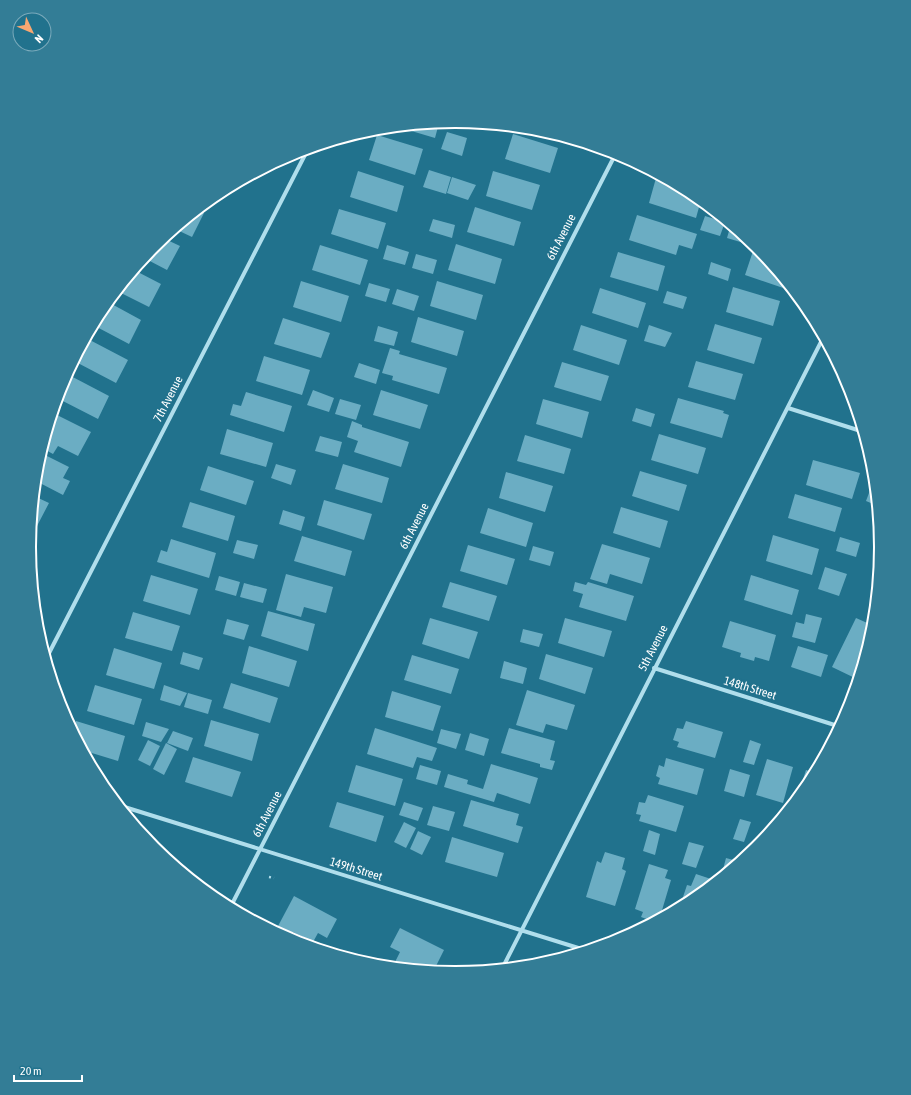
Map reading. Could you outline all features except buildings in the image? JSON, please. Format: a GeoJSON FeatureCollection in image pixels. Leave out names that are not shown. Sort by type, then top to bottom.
{"type":"FeatureCollection","features":[{"type":"Feature","properties":{"kind":"street","name":"7th Avenue"},"geometry":{"type":"LineString","coordinates":[[49,653],[304,156]]}},
{"type":"Feature","properties":{"kind":"street","name":"6th Avenue"},"geometry":{"type":"LineString","coordinates":[[233,903],[613,159]]}},
{"type":"Feature","properties":{"kind":"street","name":"5th Avenue"},"geometry":{"type":"LineString","coordinates":[[505,964],[821,342]]}},
{"type":"Feature","properties":{"kind":"street"},"geometry":{"type":"LineString","coordinates":[[788,408],[858,430]]}},
{"type":"Feature","properties":{"kind":"street","name":"148th Street"},"geometry":{"type":"LineString","coordinates":[[654,668],[835,725]]}},
{"type":"Feature","properties":{"kind":"street","name":"149th Street"},"geometry":{"type":"LineString","coordinates":[[127,808],[579,948]]}},
{"type":"Feature","properties":{"kind":"path"},"geometry":{"type":"LineString","coordinates":[[269,877],[274,878]]}}]}
